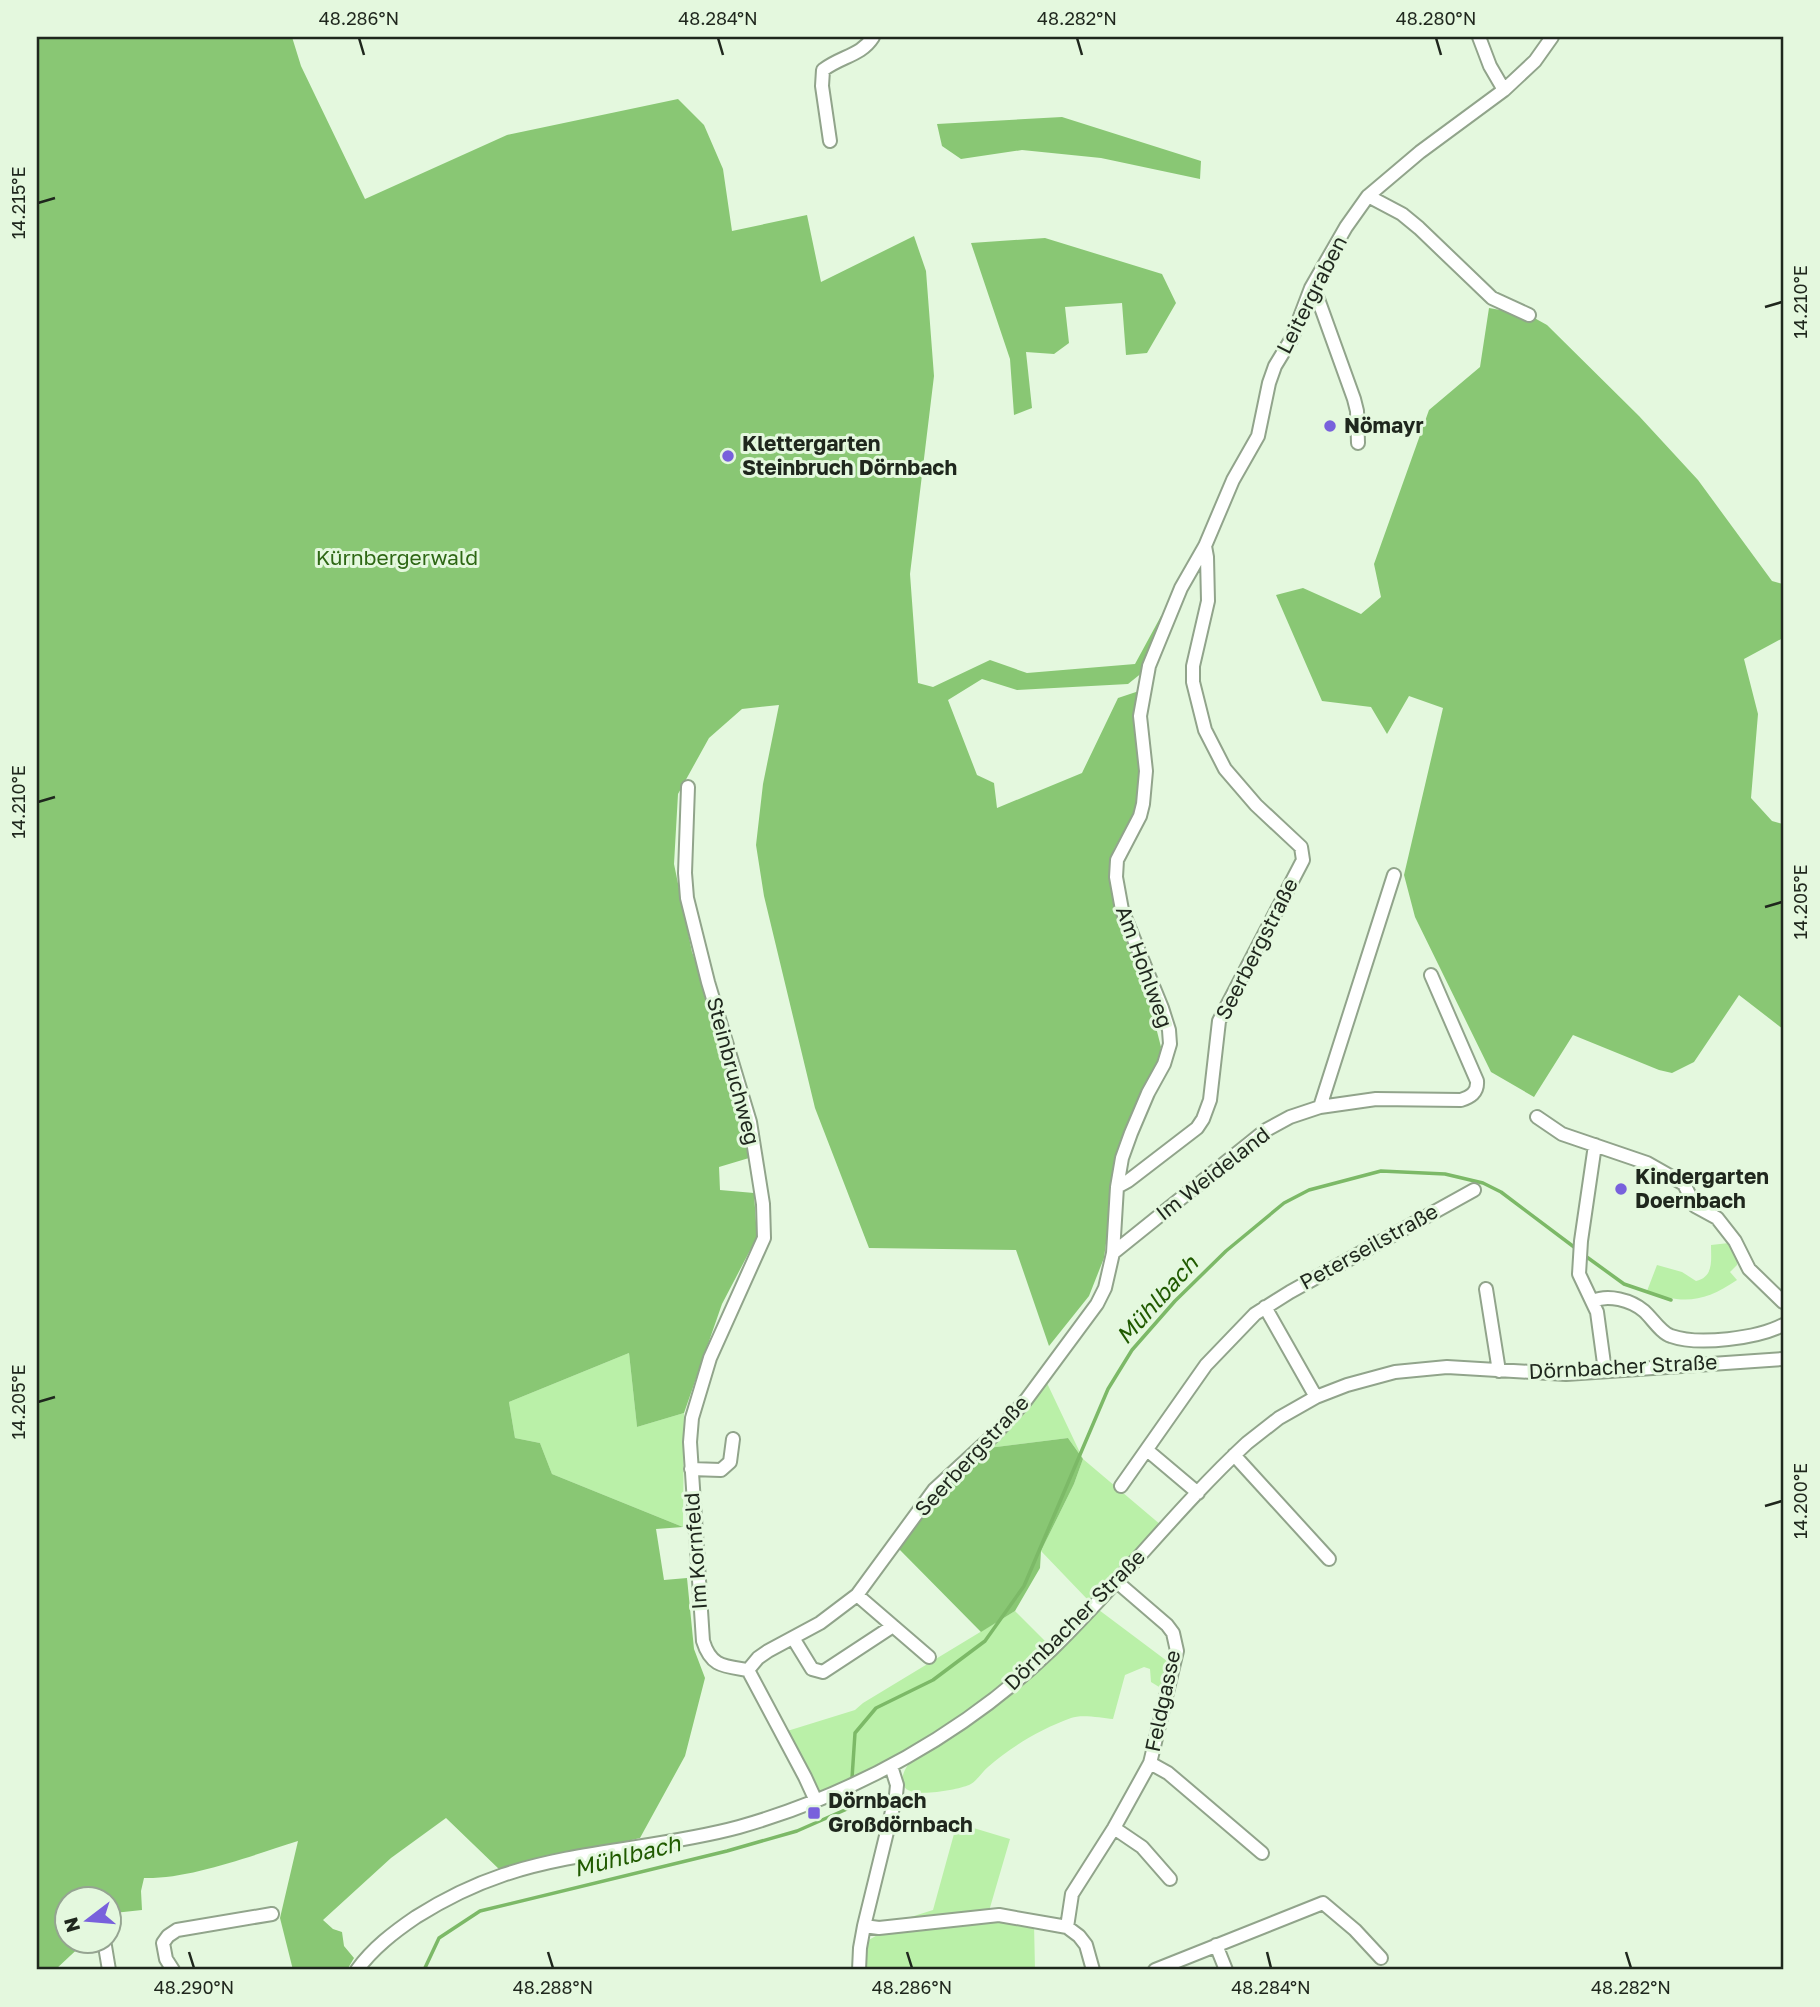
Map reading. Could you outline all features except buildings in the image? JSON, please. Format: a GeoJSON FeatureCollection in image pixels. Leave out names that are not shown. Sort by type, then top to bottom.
{"type":"FeatureCollection","features":[{"type":"Feature","properties":{"kind":"street"},"geometry":{"type":"LineString","coordinates":[[830,141],[822,86],[823,70],[866,48],[873,37]]}},
{"type":"Feature","properties":{"kind":"street"},"geometry":{"type":"LineString","coordinates":[[1479,37],[1490,66],[1504,90]]}},
{"type":"Feature","properties":{"kind":"street","name":"Leitergraben"},"geometry":{"type":"LineString","coordinates":[[1205,546],[1234,480],[1258,436],[1275,366],[1297,327],[1311,288],[1346,227],[1368,196],[1430,145],[1504,90],[1535,61],[1552,37]]}},
{"type":"Feature","properties":{"kind":"street"},"geometry":{"type":"LineString","coordinates":[[1368,196],[1402,214],[1492,298],[1529,315]]}},
{"type":"Feature","properties":{"kind":"street"},"geometry":{"type":"LineString","coordinates":[[1311,288],[1318,299],[1354,399],[1358,443]]}},
{"type":"Feature","properties":{"kind":"street","name":"Seerbergstraße"},"geometry":{"type":"LineString","coordinates":[[748,1670],[768,1651],[820,1623],[857,1595],[934,1490],[996,1433],[1026,1400],[1097,1304],[1110,1274],[1117,1187],[1197,1128],[1203,1119],[1210,1100],[1219,1021],[1303,860],[1301,848],[1256,805],[1225,769],[1205,730],[1193,682],[1193,666],[1208,601],[1205,546]]}},
{"type":"Feature","properties":{"kind":"street","name":"Am Hohlweg"},"geometry":{"type":"LineString","coordinates":[[1117,1187],[1130,1133],[1164,1064],[1170,1044],[1162,1008],[1122,911],[1116,866],[1143,804],[1146,771],[1140,716],[1149,666],[1181,588],[1205,546]]}},
{"type":"Feature","properties":{"kind":"street","name":"Steinbruchweg"},"geometry":{"type":"LineString","coordinates":[[688,788],[685,873],[687,898],[708,982],[750,1122],[763,1204],[764,1238],[710,1358],[700,1387],[692,1418],[691,1469]]}},
{"type":"Feature","properties":{"kind":"street"},"geometry":{"type":"LineString","coordinates":[[1320,1107],[1394,874]]}},
{"type":"Feature","properties":{"kind":"street","name":"Im Weideland"},"geometry":{"type":"LineString","coordinates":[[1113,1253],[1266,1130],[1290,1117],[1320,1107],[1376,1099],[1469,1098],[1475,1092],[1477,1082],[1431,975]]}},
{"type":"Feature","properties":{"kind":"street"},"geometry":{"type":"LineString","coordinates":[[1537,1117],[1562,1134],[1647,1163],[1684,1184],[1695,1206],[1717,1218],[1735,1241],[1749,1269],[1783,1302]]}},
{"type":"Feature","properties":{"kind":"street"},"geometry":{"type":"LineString","coordinates":[[1595,1145],[1579,1260],[1582,1284],[1597,1311],[1605,1371]]}},
{"type":"Feature","properties":{"kind":"street","name":"Peterseilstraße"},"geometry":{"type":"LineString","coordinates":[[1121,1486],[1206,1365],[1238,1329],[1265,1307],[1474,1190]]}},
{"type":"Feature","properties":{"kind":"street"},"geometry":{"type":"LineString","coordinates":[[1486,1289],[1499,1371]]}},
{"type":"Feature","properties":{"kind":"street"},"geometry":{"type":"LineString","coordinates":[[1593,1301],[1599,1298],[1627,1301],[1641,1308],[1669,1336],[1686,1339],[1737,1339],[1773,1331],[1783,1325]]}},
{"type":"Feature","properties":{"kind":"street"},"geometry":{"type":"LineString","coordinates":[[1265,1307],[1317,1397]]}},
{"type":"Feature","properties":{"kind":"street","name":"Dörnbacher Straße"},"geometry":{"type":"LineString","coordinates":[[357,1970],[384,1940],[402,1927],[450,1898],[503,1875],[537,1865],[736,1828],[816,1801],[891,1766],[956,1727],[1008,1688],[1052,1649],[1234,1454],[1279,1418],[1317,1397],[1371,1377],[1407,1370],[1447,1367],[1543,1374],[1783,1359]]}},
{"type":"Feature","properties":{"kind":"street","name":"Im Kornfeld"},"geometry":{"type":"LineString","coordinates":[[733,1439],[730,1462],[721,1470],[691,1469],[703,1641],[711,1660],[748,1670]]}},
{"type":"Feature","properties":{"kind":"street"},"geometry":{"type":"LineString","coordinates":[[1147,1450],[1199,1493]]}},
{"type":"Feature","properties":{"kind":"street"},"geometry":{"type":"LineString","coordinates":[[1234,1454],[1329,1559]]}},
{"type":"Feature","properties":{"kind":"street","name":"Feldgasse"},"geometry":{"type":"LineString","coordinates":[[1067,1927],[1072,1894],[1114,1828],[1150,1763],[1175,1665],[1177,1642],[1167,1625],[1117,1581]]}},
{"type":"Feature","properties":{"kind":"street"},"geometry":{"type":"LineString","coordinates":[[857,1595],[929,1657]]}},
{"type":"Feature","properties":{"kind":"street"},"geometry":{"type":"LineString","coordinates":[[793,1638],[812,1669],[823,1672],[893,1626]]}},
{"type":"Feature","properties":{"kind":"street"},"geometry":{"type":"LineString","coordinates":[[748,1670],[806,1777],[816,1801]]}},
{"type":"Feature","properties":{"kind":"street","name":"Feldgasse"},"geometry":{"type":"LineString","coordinates":[[1150,1763],[1168,1773],[1262,1853]]}},
{"type":"Feature","properties":{"kind":"street"},"geometry":{"type":"LineString","coordinates":[[859,1970],[864,1926],[896,1795],[897,1785],[891,1766]]}},
{"type":"Feature","properties":{"kind":"street"},"geometry":{"type":"LineString","coordinates":[[1114,1828],[1142,1847],[1170,1879]]}},
{"type":"Feature","properties":{"kind":"street"},"geometry":{"type":"LineString","coordinates":[[1156,1970],[1322,1903],[1356,1930],[1381,1958]]}},
{"type":"Feature","properties":{"kind":"street"},"geometry":{"type":"LineString","coordinates":[[173,1970],[166,1959],[163,1943],[177,1930],[272,1914]]}},
{"type":"Feature","properties":{"kind":"street"},"geometry":{"type":"LineString","coordinates":[[864,1926],[879,1928],[999,1915],[1067,1927],[1086,1945],[1093,1970]]}},
{"type":"Feature","properties":{"kind":"street"},"geometry":{"type":"LineString","coordinates":[[1216,1945],[1226,1970]]}},
{"type":"Feature","properties":{"kind":"green space","name":"Kürnbergerwald"},"geometry":{"type":"Polygon","coordinates":[[[37,37],[292,37],[301,66],[365,199],[507,135],[678,99],[704,125],[723,169],[732,231],[807,215],[821,282],[914,236],[926,271],[934,376],[910,574],[918,683],[933,687],[990,660],[1027,673],[1135,664],[1161,616],[1166,616],[1143,672],[1128,684],[1017,690],[982,679],[948,700],[977,775],[994,783],[997,808],[1082,773],[1118,698],[1142,690],[1141,787],[1136,810],[1114,849],[1110,884],[1148,996],[1161,1047],[1159,1060],[1120,1141],[1104,1258],[1089,1296],[1049,1346],[1016,1250],[869,1248],[815,1108],[764,896],[756,845],[763,784],[779,705],[742,709],[709,738],[678,794],[674,864],[692,952],[724,1036],[749,1158],[719,1167],[720,1190],[754,1193],[757,1237],[722,1304],[684,1413],[637,1427],[629,1353],[509,1402],[515,1438],[540,1443],[552,1474],[683,1527],[656,1529],[664,1580],[687,1578],[694,1649],[705,1678],[685,1756],[640,1838],[501,1871],[446,1818],[391,1858],[323,1920],[333,1929],[342,1932],[344,1946],[354,1958],[347,1970],[293,1970],[280,1918],[298,1841],[182,1875],[144,1878],[141,1891],[142,1910],[122,1912],[122,1884],[52,1884],[52,1954],[72,1954],[55,1970],[37,1970],[37,37]]]}},
{"type":"Feature","properties":{"kind":"green space"},"geometry":{"type":"Polygon","coordinates":[[[1062,117],[1201,161],[1200,179],[1101,158],[1022,150],[961,159],[942,146],[937,124],[1062,117]]]}},
{"type":"Feature","properties":{"kind":"green space"},"geometry":{"type":"Polygon","coordinates":[[[1045,238],[1162,274],[1176,303],[1147,353],[1126,355],[1122,303],[1065,307],[1069,343],[1054,354],[1026,352],[1032,408],[1014,415],[1010,359],[971,243],[1045,238]]]}},
{"type":"Feature","properties":{"kind":"green space"},"geometry":{"type":"Polygon","coordinates":[[[1489,308],[1529,315],[1547,325],[1639,416],[1698,480],[1772,581],[1783,584],[1783,638],[1744,659],[1758,714],[1751,798],[1772,821],[1783,824],[1783,1029],[1739,995],[1694,1062],[1672,1073],[1573,1035],[1534,1097],[1491,1072],[1415,917],[1404,875],[1443,708],[1409,696],[1387,734],[1371,707],[1322,701],[1276,595],[1303,588],[1361,614],[1381,597],[1374,564],[1429,410],[1480,367],[1489,308]]]}},
{"type":"Feature","properties":{"kind":"green space"},"geometry":{"type":"Polygon","coordinates":[[[1729,1243],[1738,1253],[1737,1265],[1730,1272],[1737,1280],[1714,1293],[1694,1299],[1672,1298],[1647,1291],[1657,1265],[1682,1272],[1696,1281],[1702,1279],[1709,1272],[1711,1245],[1729,1243]]]}},
{"type":"Feature","properties":{"kind":"green space"},"geometry":{"type":"Polygon","coordinates":[[[629,1353],[637,1427],[684,1413],[683,1527],[552,1474],[540,1443],[515,1438],[509,1402],[629,1353]]]}},
{"type":"Feature","properties":{"kind":"green space"},"geometry":{"type":"Polygon","coordinates":[[[1046,1381],[1083,1459],[1068,1438],[980,1449],[1046,1381]]]}},
{"type":"Feature","properties":{"kind":"green space"},"geometry":{"type":"Polygon","coordinates":[[[1068,1438],[1083,1459],[1074,1484],[1041,1551],[1040,1568],[1015,1611],[981,1632],[897,1547],[935,1498],[980,1449],[1068,1438]]]}},
{"type":"Feature","properties":{"kind":"green space"},"geometry":{"type":"Polygon","coordinates":[[[1083,1459],[1161,1525],[1088,1600],[1041,1551],[1074,1484],[1083,1459]]]}},
{"type":"Feature","properties":{"kind":"green space"},"geometry":{"type":"Polygon","coordinates":[[[1099,1610],[1171,1664],[1164,1690],[1151,1682],[1150,1669],[1144,1667],[1125,1675],[1113,1719],[1075,1717],[1049,1727],[1007,1752],[974,1782],[963,1787],[924,1793],[908,1790],[904,1786],[903,1776],[910,1762],[1041,1666],[1099,1610]]]}},
{"type":"Feature","properties":{"kind":"green space"},"geometry":{"type":"Polygon","coordinates":[[[1015,1611],[1048,1644],[996,1688],[911,1748],[851,1779],[819,1791],[784,1732],[855,1710],[1015,1611]]]}},
{"type":"Feature","properties":{"kind":"green space"},"geometry":{"type":"Polygon","coordinates":[[[957,1823],[1010,1839],[989,1911],[895,1922],[933,1910],[957,1823]]]}},
{"type":"Feature","properties":{"kind":"green space"},"geometry":{"type":"Polygon","coordinates":[[[981,1920],[1034,1923],[1035,1970],[864,1970],[863,1957],[867,1941],[881,1933],[981,1920]]]}},
{"type":"Feature","properties":{"kind":"waterway","name":"Mühlbach"},"geometry":{"type":"LineString","coordinates":[[852,1778],[855,1733],[876,1708],[933,1680],[985,1641],[1024,1586],[1108,1389],[1132,1350],[1175,1301],[1226,1251],[1284,1203],[1309,1190],[1381,1171],[1445,1174],[1483,1183],[1501,1192],[1578,1250]]}},
{"type":"Feature","properties":{"kind":"waterway","name":"Mühlbach"},"geometry":{"type":"LineString","coordinates":[[1584,1255],[1624,1284],[1671,1300]]}},
{"type":"Feature","properties":{"kind":"waterway","name":"Mühlbach"},"geometry":{"type":"LineString","coordinates":[[424,1970],[439,1938],[480,1911],[727,1851],[797,1831],[847,1809],[851,1795]]}},
{"type":"Feature","properties":{"kind":"place","name":"Nömayr"},"geometry":{"type":"Point","coordinates":[1330,426]}},
{"type":"Feature","properties":{"kind":"place","name":"Klettergarten Steinbruch Dörnbach"},"geometry":{"type":"Point","coordinates":[728,456]}},
{"type":"Feature","properties":{"kind":"place","name":"Kindergarten Doernbach"},"geometry":{"type":"Point","coordinates":[1621,1189]}},
{"type":"Feature","properties":{"kind":"place","name":"Dörnbach Großdörnbach"},"geometry":{"type":"Point","coordinates":[814,1813]}}]}
